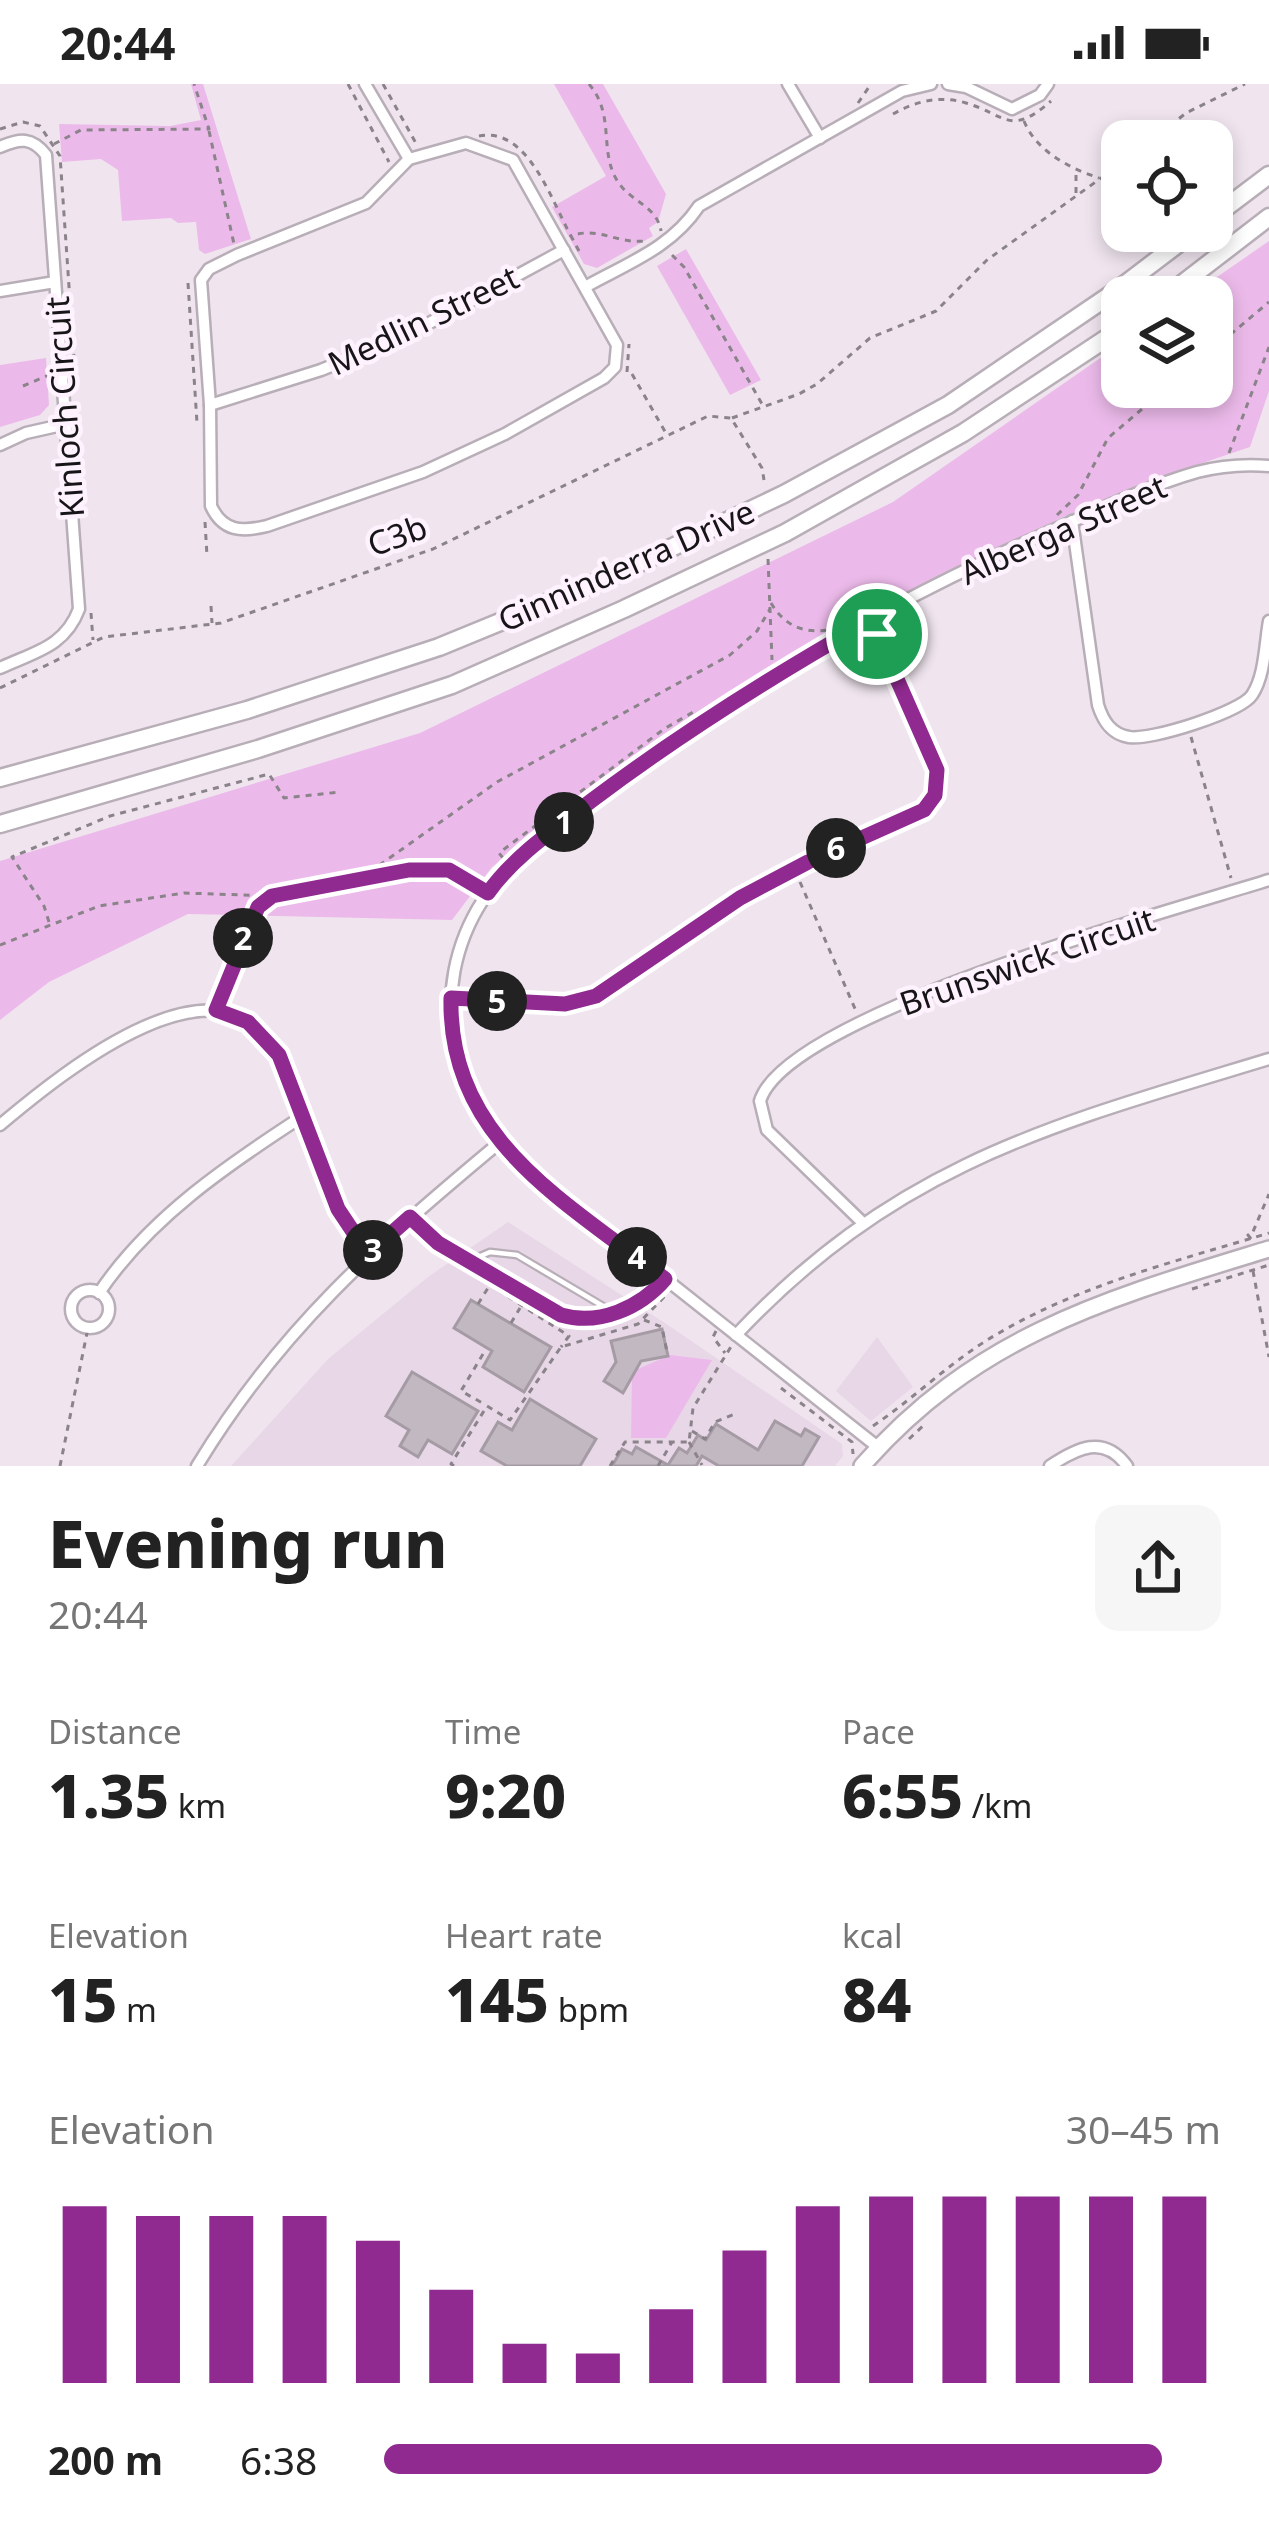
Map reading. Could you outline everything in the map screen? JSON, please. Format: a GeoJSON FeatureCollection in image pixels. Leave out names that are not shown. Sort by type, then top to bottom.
{"type":"FeatureCollection","features":[{"type":"Feature","properties":{"kind":"main road"},"geometry":{"type":"LineString","coordinates":[[1233,202],[1269,175]]}},
{"type":"Feature","properties":{"kind":"main road"},"geometry":{"type":"LineString","coordinates":[[1192,276],[1269,217]]}},
{"type":"Feature","properties":{"kind":"main road","name":"Ginninderra Drive"},"geometry":{"type":"LineString","coordinates":[[0,778],[247,710],[396,661],[612,576],[784,494],[948,405],[1167,252]]}},
{"type":"Feature","properties":{"kind":"main road","name":"Ginninderra Drive"},"geometry":{"type":"LineString","coordinates":[[0,824],[452,685],[785,533],[964,434],[1101,342]]}},
{"type":"Feature","properties":{"kind":"street"},"geometry":{"type":"LineString","coordinates":[[365,84],[409,159]]}},
{"type":"Feature","properties":{"kind":"street"},"geometry":{"type":"LineString","coordinates":[[788,84],[820,138]]}},
{"type":"Feature","properties":{"kind":"street"},"geometry":{"type":"LineString","coordinates":[[585,287],[664,247],[699,206],[902,91],[931,84]]}},
{"type":"Feature","properties":{"kind":"street"},"geometry":{"type":"LineString","coordinates":[[948,84],[1012,110],[1048,84]]}},
{"type":"Feature","properties":{"kind":"street"},"geometry":{"type":"LineString","coordinates":[[0,147],[25,139],[38,143],[46,154]]}},
{"type":"Feature","properties":{"kind":"street"},"geometry":{"type":"LineString","coordinates":[[466,143],[513,160],[564,250],[617,345],[615,368],[604,378],[505,434],[423,472],[267,526],[244,531],[217,518],[211,506],[210,405],[201,298],[201,280],[208,269],[366,203],[409,159],[466,143]]}},
{"type":"Feature","properties":{"kind":"street","name":"Kinloch Circuit"},"geometry":{"type":"LineString","coordinates":[[0,668],[61,640],[79,609],[46,154]]}},
{"type":"Feature","properties":{"kind":"street","name":"Medlin Street"},"geometry":{"type":"LineString","coordinates":[[210,405],[321,370],[409,334],[564,250]]}},
{"type":"Feature","properties":{"kind":"street"},"geometry":{"type":"LineString","coordinates":[[0,291],[55,282]]}},
{"type":"Feature","properties":{"kind":"street"},"geometry":{"type":"LineString","coordinates":[[0,445],[66,424]]}},
{"type":"Feature","properties":{"kind":"street","name":"Alberga Street"},"geometry":{"type":"LineString","coordinates":[[879,1448],[734,1339],[529,1172],[499,1142],[464,1083],[454,1050],[451,998],[460,948],[488,893],[514,863],[573,815],[768,680],[871,620],[1072,521],[1179,478],[1228,466],[1269,466]]}},
{"type":"Feature","properties":{"kind":"street"},"geometry":{"type":"LineString","coordinates":[[1072,521],[1102,718],[1115,732],[1134,738],[1237,708],[1251,697],[1258,681],[1269,621]]}},
{"type":"Feature","properties":{"kind":"street"},"geometry":{"type":"LineString","coordinates":[[451,998],[554,1004],[586,1000],[794,869],[919,813],[937,789],[934,764],[871,620]]}},
{"type":"Feature","properties":{"kind":"street","name":"Brunswick Circuit"},"geometry":{"type":"LineString","coordinates":[[862,1223],[771,1135],[759,1108],[764,1089],[776,1075],[862,1024],[995,965],[1269,880]]}},
{"type":"Feature","properties":{"kind":"street"},"geometry":{"type":"LineString","coordinates":[[0,1125],[67,1074],[160,1018],[182,1010],[216,1010],[248,1022],[273,1046],[338,1209],[368,1254]]}},
{"type":"Feature","properties":{"kind":"street"},"geometry":{"type":"LineString","coordinates":[[734,1339],[796,1275],[862,1223],[939,1175],[1021,1137],[1269,1059]]}},
{"type":"Feature","properties":{"kind":"street"},"geometry":{"type":"LineString","coordinates":[[99,1293],[133,1250],[186,1201],[303,1116]]}},
{"type":"Feature","properties":{"kind":"street"},"geometry":{"type":"LineString","coordinates":[[196,1466],[273,1356],[368,1254],[499,1142]]}},
{"type":"Feature","properties":{"kind":"street"},"geometry":{"type":"LineString","coordinates":[[862,1466],[939,1392],[1030,1333],[1106,1300],[1258,1258]]}},
{"type":"Feature","properties":{"kind":"street"},"geometry":{"type":"LineString","coordinates":[[81,1292],[99,1293],[108,1304],[107,1316],[100,1326],[88,1328],[75,1322],[71,1304],[81,1292]]}},
{"type":"Feature","properties":{"kind":"street"},"geometry":{"type":"LineString","coordinates":[[1049,1466],[1092,1445],[1115,1452],[1127,1466]]}},
{"type":"Feature","properties":{"kind":"lane"},"geometry":{"type":"LineString","coordinates":[[410,1217],[438,1243],[561,1315],[578,1320],[636,1306],[665,1279]]}},
{"type":"Feature","properties":{"kind":"lane"},"geometry":{"type":"LineString","coordinates":[[469,1261],[504,1251],[613,1312]]}},
{"type":"Feature","properties":{"kind":"path"},"geometry":{"type":"LineString","coordinates":[[194,84],[234,246],[219,250]]}},
{"type":"Feature","properties":{"kind":"path"},"geometry":{"type":"LineString","coordinates":[[348,84],[388,155],[387,170]]}},
{"type":"Feature","properties":{"kind":"path"},"geometry":{"type":"LineString","coordinates":[[857,105],[871,84]]}},
{"type":"Feature","properties":{"kind":"path"},"geometry":{"type":"LineString","coordinates":[[1177,120],[1245,84]]}},
{"type":"Feature","properties":{"kind":"path"},"geometry":{"type":"LineString","coordinates":[[893,114],[918,102],[945,99],[972,105],[1001,121],[1024,119],[1048,105]]}},
{"type":"Feature","properties":{"kind":"path"},"geometry":{"type":"LineString","coordinates":[[1024,119],[1032,140],[1076,171],[1101,179]]}},
{"type":"Feature","properties":{"kind":"path"},"geometry":{"type":"LineString","coordinates":[[0,129],[23,122],[40,125],[60,156]]}},
{"type":"Feature","properties":{"kind":"path"},"geometry":{"type":"LineString","coordinates":[[46,154],[55,143],[80,130],[208,129]]}},
{"type":"Feature","properties":{"kind":"path"},"geometry":{"type":"LineString","coordinates":[[1076,171],[1076,197]]}},
{"type":"Feature","properties":{"kind":"path","name":"C3b"},"geometry":{"type":"LineString","coordinates":[[0,688],[104,637],[212,625],[434,549],[708,416],[731,418],[817,384],[870,338],[936,311],[987,260],[1101,179]]}},
{"type":"Feature","properties":{"kind":"path"},"geometry":{"type":"LineString","coordinates":[[191,276],[187,285],[197,421]]}},
{"type":"Feature","properties":{"kind":"path"},"geometry":{"type":"LineString","coordinates":[[1233,332],[1269,302]]}},
{"type":"Feature","properties":{"kind":"path"},"geometry":{"type":"LineString","coordinates":[[1228,466],[1269,347]]}},
{"type":"Feature","properties":{"kind":"path"},"geometry":{"type":"LineString","coordinates":[[632,374],[668,437]]}},
{"type":"Feature","properties":{"kind":"path"},"geometry":{"type":"LineString","coordinates":[[23,386],[62,375]]}},
{"type":"Feature","properties":{"kind":"path"},"geometry":{"type":"LineString","coordinates":[[1057,515],[1078,495],[1108,438],[1143,408]]}},
{"type":"Feature","properties":{"kind":"path"},"geometry":{"type":"LineString","coordinates":[[731,418],[762,468],[764,480]]}},
{"type":"Feature","properties":{"kind":"path"},"geometry":{"type":"LineString","coordinates":[[204,511],[207,556]]}},
{"type":"Feature","properties":{"kind":"path"},"geometry":{"type":"LineString","coordinates":[[768,559],[772,665],[768,680]]}},
{"type":"Feature","properties":{"kind":"path"},"geometry":{"type":"LineString","coordinates":[[770,605],[786,622],[801,629],[835,628]]}},
{"type":"Feature","properties":{"kind":"path"},"geometry":{"type":"LineString","coordinates":[[350,880],[374,869],[496,782],[730,655],[757,631],[770,605]]}},
{"type":"Feature","properties":{"kind":"path"},"geometry":{"type":"LineString","coordinates":[[211,607],[212,625]]}},
{"type":"Feature","properties":{"kind":"path"},"geometry":{"type":"LineString","coordinates":[[1187,724],[1235,891]]}},
{"type":"Feature","properties":{"kind":"path"},"geometry":{"type":"LineString","coordinates":[[49,923],[44,906],[12,857],[110,816],[269,774],[284,798],[340,792]]}},
{"type":"Feature","properties":{"kind":"path"},"geometry":{"type":"LineString","coordinates":[[794,869],[862,1024]]}},
{"type":"Feature","properties":{"kind":"path"},"geometry":{"type":"LineString","coordinates":[[0,944],[99,906],[184,893],[272,896],[409,870],[449,870],[488,893]]}},
{"type":"Feature","properties":{"kind":"path"},"geometry":{"type":"LineString","coordinates":[[216,1010],[252,916],[272,896]]}},
{"type":"Feature","properties":{"kind":"path"},"geometry":{"type":"LineString","coordinates":[[1269,1194],[1248,1235],[1258,1258],[1269,1358]]}},
{"type":"Feature","properties":{"kind":"path"},"geometry":{"type":"LineString","coordinates":[[1258,1258],[1269,1265]]}},
{"type":"Feature","properties":{"kind":"path"},"geometry":{"type":"LineString","coordinates":[[1174,1294],[1258,1258]]}},
{"type":"Feature","properties":{"kind":"path"},"geometry":{"type":"LineString","coordinates":[[478,1276],[569,1336],[510,1420],[461,1391],[483,1354]]}},
{"type":"Feature","properties":{"kind":"path"},"geometry":{"type":"LineString","coordinates":[[478,1304],[489,1287]]}},
{"type":"Feature","properties":{"kind":"path"},"geometry":{"type":"LineString","coordinates":[[561,1347],[643,1319],[665,1297],[656,1290]]}},
{"type":"Feature","properties":{"kind":"path"},"geometry":{"type":"LineString","coordinates":[[511,1323],[521,1306]]}},
{"type":"Feature","properties":{"kind":"path"},"geometry":{"type":"LineString","coordinates":[[643,1319],[662,1327],[667,1352]]}},
{"type":"Feature","properties":{"kind":"path"},"geometry":{"type":"LineString","coordinates":[[60,1466],[88,1328]]}},
{"type":"Feature","properties":{"kind":"path"},"geometry":{"type":"LineString","coordinates":[[702,1466],[689,1442],[693,1408],[734,1339]]}},
{"type":"Feature","properties":{"kind":"path"},"geometry":{"type":"LineString","coordinates":[[454,1466],[487,1406]]}},
{"type":"Feature","properties":{"kind":"path"},"geometry":{"type":"LineString","coordinates":[[690,1430],[705,1439],[715,1422],[737,1413]]}},
{"type":"Feature","properties":{"kind":"path"},"geometry":{"type":"LineString","coordinates":[[905,1443],[932,1418]]}},
{"type":"Feature","properties":{"kind":"path"},"geometry":{"type":"LineString","coordinates":[[610,1466],[625,1442],[689,1442]]}},
{"type":"Feature","properties":{"kind":"path"},"geometry":{"type":"LineString","coordinates":[[658,1466],[672,1442]]}},
{"type":"Feature","properties":{"kind":"shaded area"},"geometry":{"type":"Polygon","coordinates":[[[191,84],[203,84],[251,239],[205,254],[199,250],[196,222],[178,223],[171,218],[122,221],[118,170],[101,159],[62,162],[59,124],[170,126],[201,120],[191,84]]]}},
{"type":"Feature","properties":{"kind":"shaded area"},"geometry":{"type":"Polygon","coordinates":[[[554,84],[603,84],[666,194],[658,222],[649,228],[653,236],[597,268],[584,264],[552,207],[606,176],[554,84]]]}},
{"type":"Feature","properties":{"kind":"shaded area"},"geometry":{"type":"Polygon","coordinates":[[[1269,241],[1269,391],[1250,447],[1061,518],[912,591],[517,849],[492,867],[452,920],[188,914],[49,982],[0,1020],[0,861],[420,733],[893,502],[1101,358],[1101,408],[1233,408],[1233,276],[1218,276],[1269,241]]]}},
{"type":"Feature","properties":{"kind":"shaded area"},"geometry":{"type":"Polygon","coordinates":[[[686,249],[761,380],[730,395],[657,266],[686,249]]]}},
{"type":"Feature","properties":{"kind":"shaded area"},"geometry":{"type":"Polygon","coordinates":[[[46,358],[49,405],[40,415],[0,427],[0,365],[46,358]]]}},
{"type":"Feature","properties":{"kind":"shaded area"},"geometry":{"type":"Polygon","coordinates":[[[508,1222],[842,1444],[843,1456],[835,1466],[231,1466],[328,1359],[428,1277],[508,1222]]]}},
{"type":"Feature","properties":{"kind":"shaded area"},"geometry":{"type":"Polygon","coordinates":[[[877,1337],[913,1387],[871,1421],[836,1391],[877,1337]]]}},
{"type":"Feature","properties":{"kind":"shaded area"},"geometry":{"type":"Polygon","coordinates":[[[670,1355],[712,1360],[666,1438],[631,1438],[632,1377],[638,1369],[670,1355]]]}},
{"type":"Feature","properties":{"kind":"building"},"geometry":{"type":"Polygon","coordinates":[[[471,1300],[551,1347],[524,1392],[483,1367],[492,1351],[454,1328],[471,1300]]]}},
{"type":"Feature","properties":{"kind":"building"},"geometry":{"type":"Polygon","coordinates":[[[662,1329],[668,1356],[641,1361],[623,1393],[604,1381],[616,1362],[611,1341],[662,1329]]]}},
{"type":"Feature","properties":{"kind":"building"},"geometry":{"type":"Polygon","coordinates":[[[412,1372],[478,1411],[452,1454],[428,1440],[418,1457],[400,1446],[409,1430],[386,1416],[412,1372]]]}},
{"type":"Feature","properties":{"kind":"building"},"geometry":{"type":"Polygon","coordinates":[[[530,1399],[596,1439],[580,1466],[507,1466],[481,1451],[498,1422],[512,1430],[530,1399]]]}},
{"type":"Feature","properties":{"kind":"building"},"geometry":{"type":"Polygon","coordinates":[[[775,1421],[801,1436],[805,1429],[819,1437],[802,1466],[719,1466],[702,1456],[696,1466],[612,1466],[622,1449],[632,1454],[636,1447],[668,1465],[679,1448],[687,1453],[698,1435],[706,1440],[716,1424],[758,1450],[775,1421]]]}},
{"type":"Feature","properties":{"kind":"route"},"geometry":{"type":"LineString","coordinates":[[871,620],[877,634],[937,770],[935,795],[924,810],[740,898],[586,1000],[565,1004],[451,998],[458,1066],[488,1129],[518,1162],[665,1279],[636,1306],[578,1320],[561,1315],[438,1243],[410,1217],[368,1254],[338,1209],[279,1055],[248,1022],[216,1010],[258,907],[272,896],[409,870],[449,870],[488,893],[514,863],[573,815],[718,712],[871,620]]}}]}
